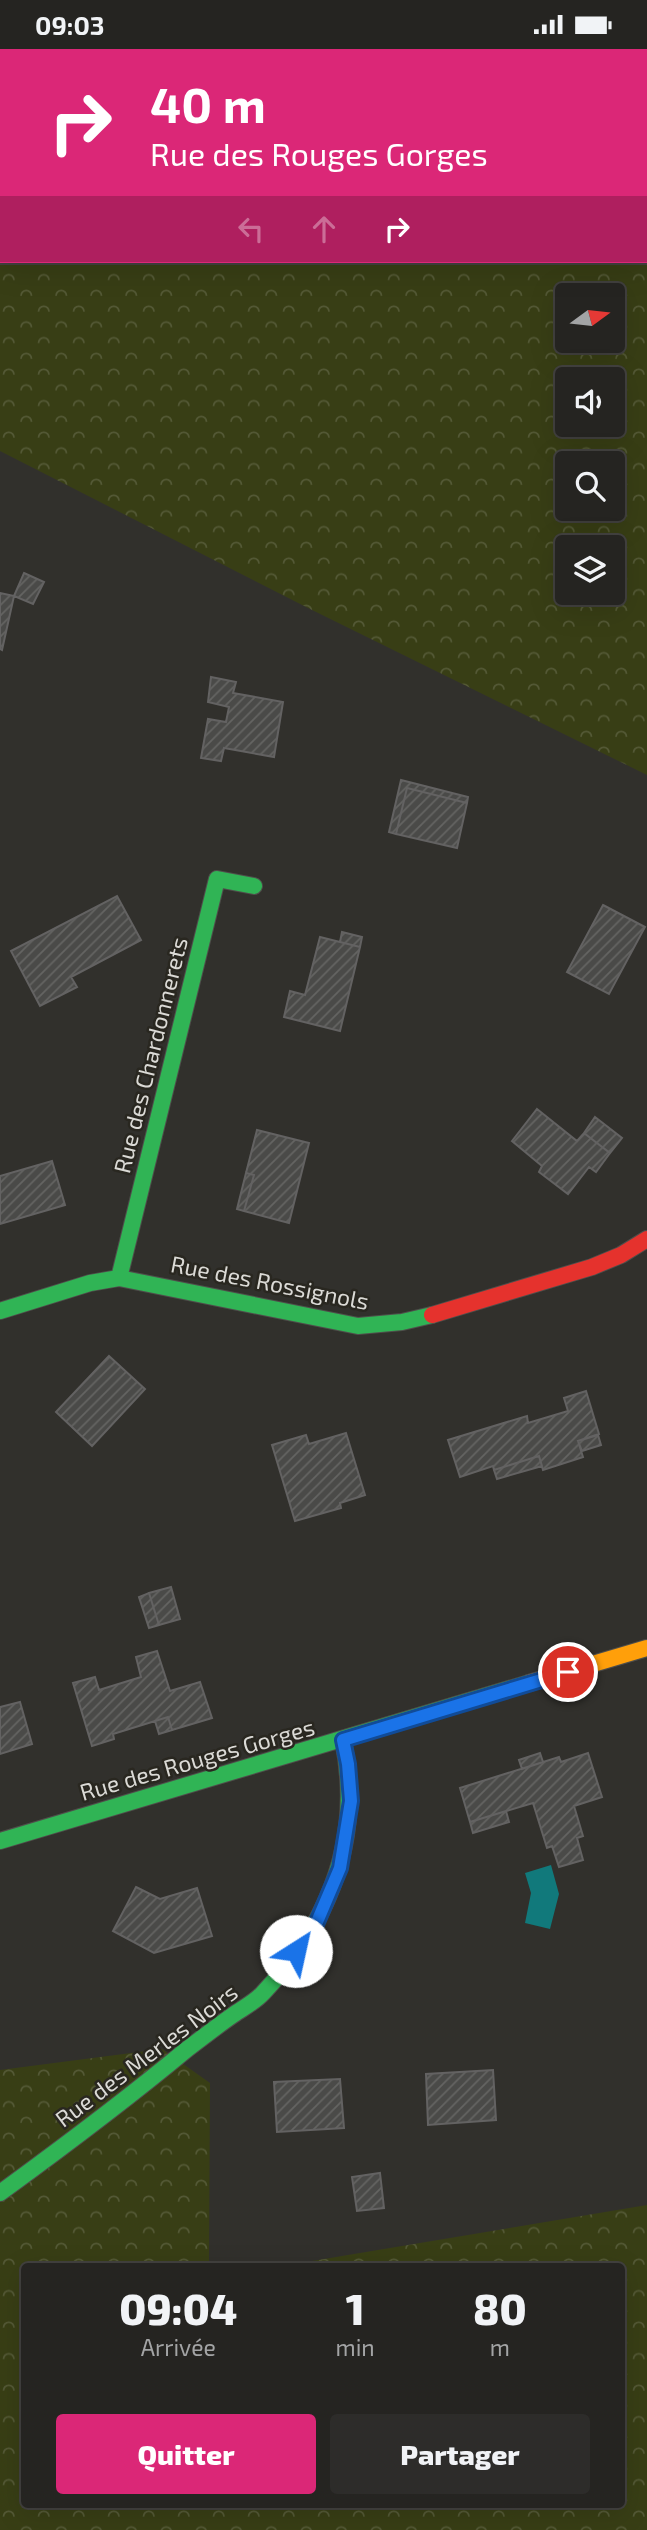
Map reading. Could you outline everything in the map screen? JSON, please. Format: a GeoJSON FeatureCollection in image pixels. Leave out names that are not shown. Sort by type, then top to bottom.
{"type":"FeatureCollection","features":[{"type":"Feature","properties":{"kind":"street","name":"Rue des Chardonnerets"},"geometry":{"type":"LineString","coordinates":[[119,1277],[216,879],[254,886]]}},
{"type":"Feature","properties":{"kind":"street","name":"Rue des Rossignols"},"geometry":{"type":"LineString","coordinates":[[0,1311],[90,1283],[119,1277],[358,1326],[384,1326],[418,1320],[613,1260],[647,1239]]}},
{"type":"Feature","properties":{"kind":"street","name":"Rue des Rouges Gorges"},"geometry":{"type":"LineString","coordinates":[[0,1841],[647,1648]]}},
{"type":"Feature","properties":{"kind":"street","name":"Rue des Merles Noirs"},"geometry":{"type":"LineString","coordinates":[[0,2193],[113,2110],[210,2031],[262,1995],[314,1929],[340,1868],[351,1801],[343,1740]]}},
{"type":"Feature","properties":{"kind":"green space"},"geometry":{"type":"Polygon","coordinates":[[[0,263],[647,263],[647,775],[308,608],[0,451],[0,263]]]}},
{"type":"Feature","properties":{"kind":"green space"},"geometry":{"type":"Polygon","coordinates":[[[162,2049],[210,2083],[209,2263],[21,2263],[21,2508],[625,2508],[625,2263],[300,2263],[647,2205],[647,2530],[0,2530],[0,2070],[162,2049]]]}},
{"type":"Feature","properties":{"kind":"water"},"geometry":{"type":"Polygon","coordinates":[[[551,1865],[559,1894],[550,1929],[525,1923],[531,1893],[525,1873],[551,1865]]]}},
{"type":"Feature","properties":{"kind":"building"},"geometry":{"type":"Polygon","coordinates":[[[24,573],[44,582],[33,604],[14,596],[24,573]]]}},
{"type":"Feature","properties":{"kind":"building"},"geometry":{"type":"Polygon","coordinates":[[[0,593],[14,596],[2,650],[0,649],[0,593]]]}},
{"type":"Feature","properties":{"kind":"building"},"geometry":{"type":"Polygon","coordinates":[[[211,677],[236,682],[233,693],[283,702],[274,757],[224,748],[221,761],[201,758],[208,719],[226,722],[229,707],[208,702],[211,677]]]}},
{"type":"Feature","properties":{"kind":"building"},"geometry":{"type":"Polygon","coordinates":[[[401,780],[468,797],[467,803],[407,788],[396,834],[389,832],[401,780]]]}},
{"type":"Feature","properties":{"kind":"building"},"geometry":{"type":"Polygon","coordinates":[[[407,788],[467,803],[457,848],[396,834],[407,788]]]}},
{"type":"Feature","properties":{"kind":"building"},"geometry":{"type":"Polygon","coordinates":[[[117,896],[141,940],[71,977],[77,987],[40,1006],[11,951],[117,896]]]}},
{"type":"Feature","properties":{"kind":"building"},"geometry":{"type":"Polygon","coordinates":[[[603,905],[645,927],[609,994],[567,972],[603,905]]]}},
{"type":"Feature","properties":{"kind":"building"},"geometry":{"type":"Polygon","coordinates":[[[342,932],[362,937],[360,947],[340,942],[342,932]]]}},
{"type":"Feature","properties":{"kind":"building"},"geometry":{"type":"Polygon","coordinates":[[[320,937],[360,947],[340,1031],[284,1017],[290,991],[305,995],[320,937]]]}},
{"type":"Feature","properties":{"kind":"building"},"geometry":{"type":"Polygon","coordinates":[[[537,1109],[577,1141],[584,1133],[610,1153],[596,1172],[589,1167],[568,1194],[539,1172],[542,1166],[512,1141],[537,1109]]]}},
{"type":"Feature","properties":{"kind":"building"},"geometry":{"type":"Polygon","coordinates":[[[595,1117],[622,1138],[610,1153],[584,1133],[595,1117]]]}},
{"type":"Feature","properties":{"kind":"building"},"geometry":{"type":"Polygon","coordinates":[[[257,1130],[309,1143],[289,1223],[244,1211],[254,1175],[246,1173],[257,1130]]]}},
{"type":"Feature","properties":{"kind":"building"},"geometry":{"type":"Polygon","coordinates":[[[52,1161],[65,1205],[0,1224],[0,1176],[52,1161]]]}},
{"type":"Feature","properties":{"kind":"building"},"geometry":{"type":"Polygon","coordinates":[[[246,1173],[254,1175],[244,1211],[237,1209],[246,1173]]]}},
{"type":"Feature","properties":{"kind":"building"},"geometry":{"type":"Polygon","coordinates":[[[109,1356],[145,1389],[92,1446],[56,1412],[109,1356]]]}},
{"type":"Feature","properties":{"kind":"building"},"geometry":{"type":"Polygon","coordinates":[[[586,1391],[599,1434],[578,1441],[583,1457],[543,1470],[539,1456],[494,1470],[493,1466],[460,1477],[448,1440],[527,1416],[528,1423],[568,1411],[564,1398],[586,1391]]]}},
{"type":"Feature","properties":{"kind":"building"},"geometry":{"type":"Polygon","coordinates":[[[346,1433],[365,1495],[340,1503],[341,1508],[295,1521],[272,1445],[306,1435],[309,1444],[346,1433]]]}},
{"type":"Feature","properties":{"kind":"building"},"geometry":{"type":"Polygon","coordinates":[[[598,1435],[601,1445],[582,1451],[578,1441],[598,1435]]]}},
{"type":"Feature","properties":{"kind":"building"},"geometry":{"type":"Polygon","coordinates":[[[539,1456],[542,1466],[497,1479],[494,1470],[539,1456]]]}},
{"type":"Feature","properties":{"kind":"building"},"geometry":{"type":"Polygon","coordinates":[[[171,1587],[180,1619],[159,1625],[149,1593],[171,1587]]]}},
{"type":"Feature","properties":{"kind":"building"},"geometry":{"type":"Polygon","coordinates":[[[149,1593],[159,1625],[149,1628],[139,1597],[149,1593]]]}},
{"type":"Feature","properties":{"kind":"building"},"geometry":{"type":"Polygon","coordinates":[[[157,1651],[170,1691],[200,1682],[212,1718],[172,1730],[168,1717],[113,1734],[114,1739],[92,1746],[73,1683],[95,1677],[99,1690],[141,1677],[136,1657],[157,1651]]]}},
{"type":"Feature","properties":{"kind":"building"},"geometry":{"type":"Polygon","coordinates":[[[20,1702],[32,1744],[0,1754],[0,1707],[20,1702]]]}},
{"type":"Feature","properties":{"kind":"building"},"geometry":{"type":"Polygon","coordinates":[[[168,1717],[172,1730],[159,1734],[155,1721],[168,1717]]]}},
{"type":"Feature","properties":{"kind":"building"},"geometry":{"type":"Polygon","coordinates":[[[540,1753],[543,1762],[522,1769],[519,1760],[540,1753]]]}},
{"type":"Feature","properties":{"kind":"building"},"geometry":{"type":"Polygon","coordinates":[[[588,1753],[602,1797],[574,1806],[583,1836],[577,1838],[583,1860],[559,1867],[552,1846],[547,1848],[533,1803],[470,1822],[460,1788],[559,1757],[561,1762],[588,1753]]]}},
{"type":"Feature","properties":{"kind":"building"},"geometry":{"type":"Polygon","coordinates":[[[506,1811],[509,1822],[473,1833],[470,1822],[506,1811]]]}},
{"type":"Feature","properties":{"kind":"building"},"geometry":{"type":"Polygon","coordinates":[[[136,1887],[160,1899],[197,1888],[212,1936],[154,1953],[113,1931],[136,1887]]]}},
{"type":"Feature","properties":{"kind":"building"},"geometry":{"type":"Polygon","coordinates":[[[493,2070],[496,2120],[428,2125],[426,2074],[493,2070]]]}},
{"type":"Feature","properties":{"kind":"building"},"geometry":{"type":"Polygon","coordinates":[[[340,2079],[344,2128],[277,2132],[274,2082],[340,2079]]]}},
{"type":"Feature","properties":{"kind":"building"},"geometry":{"type":"Polygon","coordinates":[[[380,2173],[384,2208],[357,2211],[352,2177],[380,2173]]]}},
{"type":"Feature","properties":{"kind":"traffic: fast"},"geometry":{"type":"LineString","coordinates":[[119,1278],[217,879],[254,886]]}},
{"type":"Feature","properties":{"kind":"traffic: fast"},"geometry":{"type":"LineString","coordinates":[[0,1311],[90,1283],[119,1278],[358,1326],[402,1322],[432,1315]]}},
{"type":"Feature","properties":{"kind":"traffic: fast"},"geometry":{"type":"LineString","coordinates":[[0,1841],[529,1683]]}},
{"type":"Feature","properties":{"kind":"traffic: fast"},"geometry":{"type":"LineString","coordinates":[[0,2193],[256,1999],[287,1965],[307,1937],[323,1907],[336,1876],[344,1844],[348,1776],[343,1740]]}},
{"type":"Feature","properties":{"kind":"traffic: slow"},"geometry":{"type":"LineString","coordinates":[[529,1683],[647,1648]]}},
{"type":"Feature","properties":{"kind":"traffic: jam"},"geometry":{"type":"LineString","coordinates":[[432,1315],[592,1267],[621,1255],[647,1239]]}},
{"type":"Feature","properties":{"kind":"route"},"geometry":{"type":"LineString","coordinates":[[296,1951],[314,1929],[340,1868],[351,1801],[343,1740],[568,1672]]}}]}
